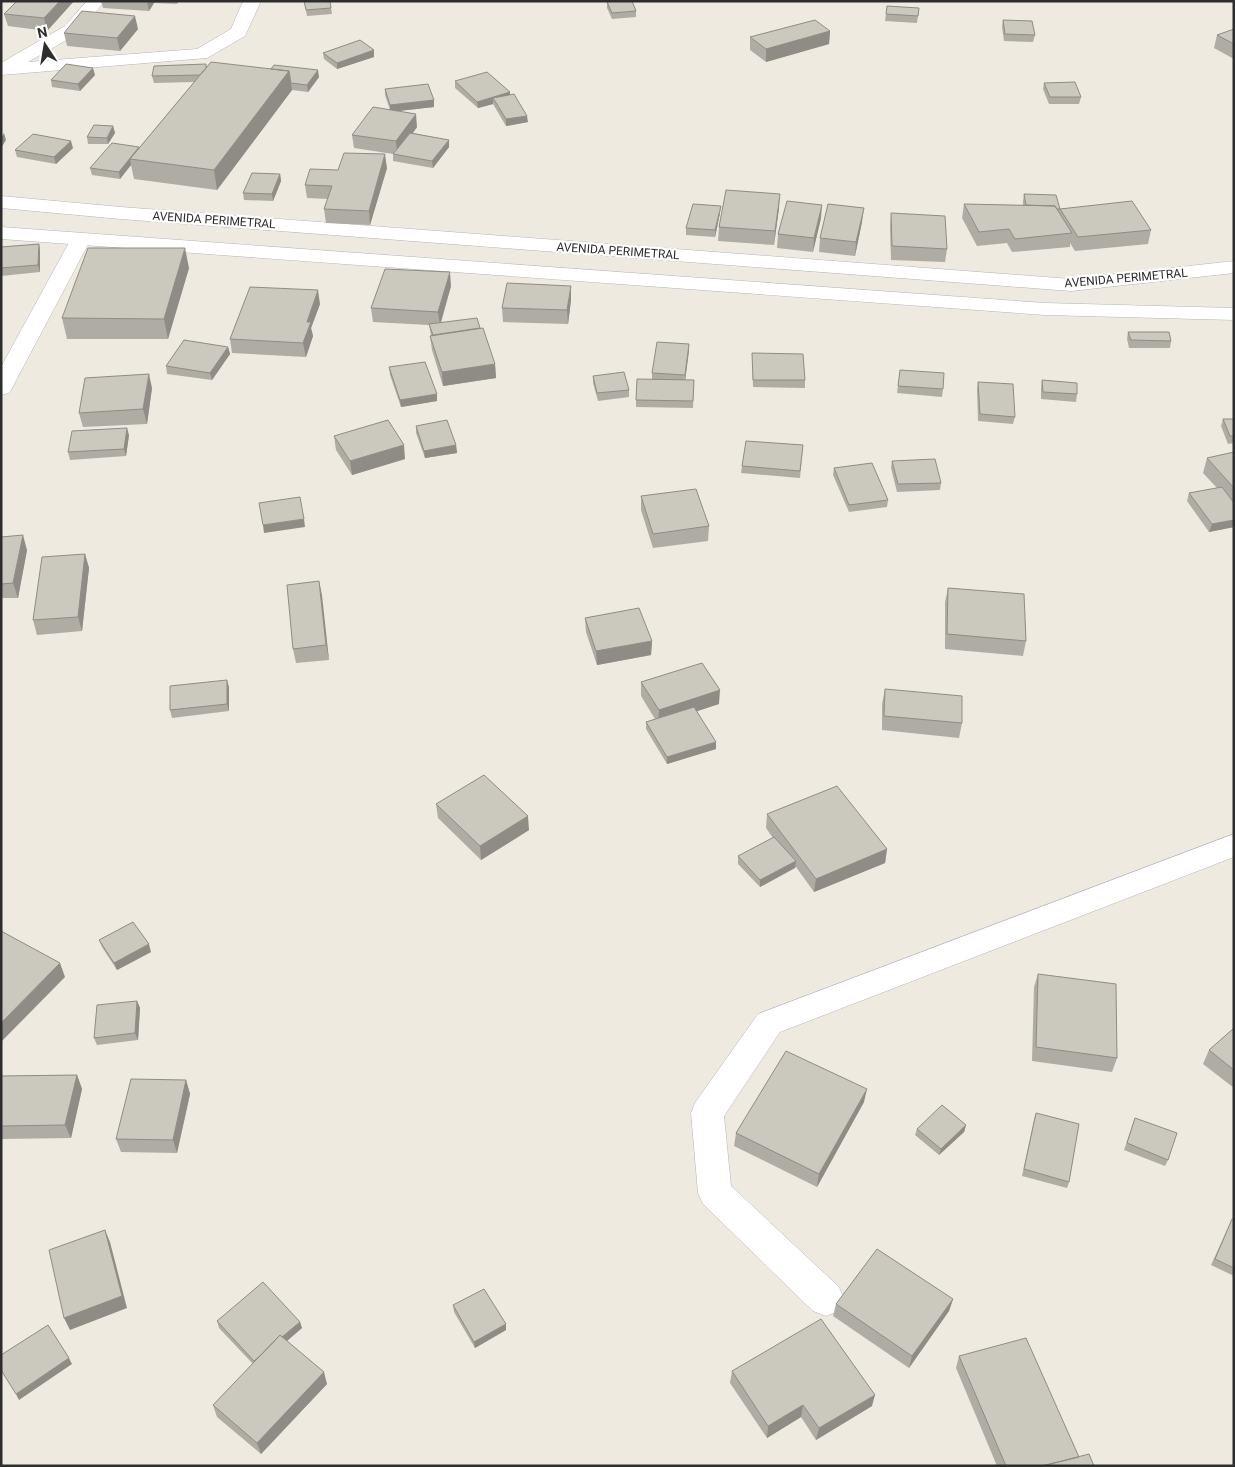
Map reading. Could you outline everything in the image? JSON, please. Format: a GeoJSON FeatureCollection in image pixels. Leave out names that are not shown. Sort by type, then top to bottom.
{"type":"FeatureCollection","features":[{"type":"Feature","properties":{"kind":"main road"},"geometry":{"type":"LineString","coordinates":[[1,70],[70,30],[97,1]]}},
{"type":"Feature","properties":{"kind":"main road"},"geometry":{"type":"LineString","coordinates":[[1,70],[201,54],[239,32],[252,1]]}},
{"type":"Feature","properties":{"kind":"main road","name":"AVENIDA PERIMETRAL"},"geometry":{"type":"LineString","coordinates":[[1,202],[121,213],[1071,285],[1234,267]]}},
{"type":"Feature","properties":{"kind":"main road","name":"AVENIDA PERIMETRAL"},"geometry":{"type":"LineString","coordinates":[[1,233],[1045,309],[1234,314]]}},
{"type":"Feature","properties":{"kind":"main road"},"geometry":{"type":"LineString","coordinates":[[1,388],[81,239]]}},
{"type":"Feature","properties":{"kind":"main road"},"geometry":{"type":"LineString","coordinates":[[826,1299],[715,1193],[708,1113],[769,1023],[1234,845]]}},
{"type":"Feature","properties":{"kind":"building"},"geometry":{"type":"Polygon","coordinates":[[[17,1],[60,1],[44,18],[4,14],[17,1]]]}},
{"type":"Feature","properties":{"kind":"building"},"geometry":{"type":"Polygon","coordinates":[[[304,1],[330,1],[331,8],[306,10],[304,1]]]}},
{"type":"Feature","properties":{"kind":"building"},"geometry":{"type":"Polygon","coordinates":[[[632,1],[636,11],[612,13],[607,2],[632,1]]]}},
{"type":"Feature","properties":{"kind":"building"},"geometry":{"type":"Polygon","coordinates":[[[887,6],[919,8],[918,16],[886,14],[887,6]]]}},
{"type":"Feature","properties":{"kind":"building"},"geometry":{"type":"Polygon","coordinates":[[[82,11],[135,16],[117,38],[64,33],[82,11]]]}},
{"type":"Feature","properties":{"kind":"building"},"geometry":{"type":"Polygon","coordinates":[[[815,20],[830,31],[766,49],[750,37],[815,20]]]}},
{"type":"Feature","properties":{"kind":"building"},"geometry":{"type":"Polygon","coordinates":[[[1003,20],[1032,21],[1035,35],[1005,34],[1003,20]]]}},
{"type":"Feature","properties":{"kind":"building"},"geometry":{"type":"Polygon","coordinates":[[[1234,29],[1234,44],[1217,35],[1234,29]]]}},
{"type":"Feature","properties":{"kind":"building"},"geometry":{"type":"Polygon","coordinates":[[[360,40],[374,50],[337,63],[323,53],[360,40]]]}},
{"type":"Feature","properties":{"kind":"building"},"geometry":{"type":"Polygon","coordinates":[[[211,62],[289,71],[214,170],[130,159],[211,62]]]}},
{"type":"Feature","properties":{"kind":"building"},"geometry":{"type":"Polygon","coordinates":[[[66,64],[93,68],[78,84],[51,80],[66,64]]]}},
{"type":"Feature","properties":{"kind":"building"},"geometry":{"type":"Polygon","coordinates":[[[206,64],[206,68],[200,75],[152,76],[154,66],[206,64]]]}},
{"type":"Feature","properties":{"kind":"building"},"geometry":{"type":"Polygon","coordinates":[[[274,65],[318,70],[307,85],[291,83],[289,71],[271,69],[274,65]]]}},
{"type":"Feature","properties":{"kind":"building"},"geometry":{"type":"Polygon","coordinates":[[[487,72],[510,92],[477,102],[455,81],[487,72]]]}},
{"type":"Feature","properties":{"kind":"building"},"geometry":{"type":"Polygon","coordinates":[[[1075,82],[1081,97],[1050,97],[1044,83],[1075,82]]]}},
{"type":"Feature","properties":{"kind":"building"},"geometry":{"type":"Polygon","coordinates":[[[428,84],[434,100],[390,105],[385,89],[428,84]]]}},
{"type":"Feature","properties":{"kind":"building"},"geometry":{"type":"Polygon","coordinates":[[[514,94],[527,116],[506,119],[493,98],[514,94]]]}},
{"type":"Feature","properties":{"kind":"building"},"geometry":{"type":"Polygon","coordinates":[[[373,107],[416,114],[396,141],[352,135],[373,107]]]}},
{"type":"Feature","properties":{"kind":"building"},"geometry":{"type":"Polygon","coordinates":[[[94,125],[113,126],[107,138],[87,137],[94,125]]]}},
{"type":"Feature","properties":{"kind":"building"},"geometry":{"type":"Polygon","coordinates":[[[410,133],[449,140],[432,161],[393,154],[410,133]]]}},
{"type":"Feature","properties":{"kind":"building"},"geometry":{"type":"Polygon","coordinates":[[[33,134],[71,141],[54,157],[15,150],[33,134]]]}},
{"type":"Feature","properties":{"kind":"building"},"geometry":{"type":"Polygon","coordinates":[[[112,143],[139,147],[119,172],[90,168],[112,143]]]}},
{"type":"Feature","properties":{"kind":"building"},"geometry":{"type":"Polygon","coordinates":[[[344,153],[385,154],[369,211],[324,209],[332,186],[305,185],[310,169],[338,170],[344,153]]]}},
{"type":"Feature","properties":{"kind":"building"},"geometry":{"type":"Polygon","coordinates":[[[252,173],[280,174],[272,194],[243,193],[252,173]]]}},
{"type":"Feature","properties":{"kind":"building"},"geometry":{"type":"Polygon","coordinates":[[[726,190],[780,194],[775,231],[719,227],[726,190]]]}},
{"type":"Feature","properties":{"kind":"building"},"geometry":{"type":"Polygon","coordinates":[[[1024,194],[1056,195],[1060,209],[1057,209],[1055,206],[1026,205],[1024,194]]]}},
{"type":"Feature","properties":{"kind":"building"},"geometry":{"type":"Polygon","coordinates":[[[787,201],[822,205],[814,238],[778,234],[787,201]]]}},
{"type":"Feature","properties":{"kind":"building"},"geometry":{"type":"Polygon","coordinates":[[[1132,201],[1151,230],[1078,237],[1060,209],[1132,201]]]}},
{"type":"Feature","properties":{"kind":"building"},"geometry":{"type":"Polygon","coordinates":[[[693,204],[721,206],[715,230],[686,228],[693,204]]]}},
{"type":"Feature","properties":{"kind":"building"},"geometry":{"type":"Polygon","coordinates":[[[828,204],[864,208],[856,242],[820,238],[828,204]]]}},
{"type":"Feature","properties":{"kind":"building"},"geometry":{"type":"Polygon","coordinates":[[[964,204],[1055,206],[1072,233],[1015,239],[1009,229],[979,232],[964,204]]]}},
{"type":"Feature","properties":{"kind":"building"},"geometry":{"type":"Polygon","coordinates":[[[891,213],[945,216],[947,249],[892,246],[891,213]]]}},
{"type":"Feature","properties":{"kind":"building"},"geometry":{"type":"Polygon","coordinates":[[[39,244],[38,265],[1,268],[1,247],[39,244]]]}},
{"type":"Feature","properties":{"kind":"building"},"geometry":{"type":"Polygon","coordinates":[[[88,248],[185,248],[164,319],[62,318],[88,248]]]}},
{"type":"Feature","properties":{"kind":"building"},"geometry":{"type":"Polygon","coordinates":[[[385,269],[450,272],[438,312],[371,308],[385,269]]]}},
{"type":"Feature","properties":{"kind":"building"},"geometry":{"type":"Polygon","coordinates":[[[507,283],[571,286],[567,310],[502,308],[507,283]]]}},
{"type":"Feature","properties":{"kind":"building"},"geometry":{"type":"Polygon","coordinates":[[[250,287],[318,290],[307,322],[311,322],[303,343],[230,339],[250,287]]]}},
{"type":"Feature","properties":{"kind":"building"},"geometry":{"type":"Polygon","coordinates":[[[477,318],[480,328],[433,335],[429,324],[477,318]]]}},
{"type":"Feature","properties":{"kind":"building"},"geometry":{"type":"Polygon","coordinates":[[[483,328],[495,364],[442,372],[430,336],[483,328]]]}},
{"type":"Feature","properties":{"kind":"building"},"geometry":{"type":"Polygon","coordinates":[[[1128,332],[1169,332],[1171,341],[1131,340],[1128,332]]]}},
{"type":"Feature","properties":{"kind":"building"},"geometry":{"type":"Polygon","coordinates":[[[184,340],[228,347],[210,373],[166,366],[184,340]]]}},
{"type":"Feature","properties":{"kind":"building"},"geometry":{"type":"Polygon","coordinates":[[[657,342],[689,344],[685,375],[652,373],[657,342]]]}},
{"type":"Feature","properties":{"kind":"building"},"geometry":{"type":"Polygon","coordinates":[[[752,353],[803,354],[805,380],[753,380],[752,353]]]}},
{"type":"Feature","properties":{"kind":"building"},"geometry":{"type":"Polygon","coordinates":[[[425,362],[437,394],[400,400],[389,367],[425,362]]]}},
{"type":"Feature","properties":{"kind":"building"},"geometry":{"type":"Polygon","coordinates":[[[900,370],[944,373],[943,389],[898,386],[900,370]]]}},
{"type":"Feature","properties":{"kind":"building"},"geometry":{"type":"Polygon","coordinates":[[[624,372],[629,390],[597,393],[593,376],[624,372]]]}},
{"type":"Feature","properties":{"kind":"building"},"geometry":{"type":"Polygon","coordinates":[[[149,374],[143,409],[79,413],[85,378],[149,374]]]}},
{"type":"Feature","properties":{"kind":"building"},"geometry":{"type":"Polygon","coordinates":[[[637,379],[694,380],[693,401],[636,400],[637,379]]]}},
{"type":"Feature","properties":{"kind":"building"},"geometry":{"type":"Polygon","coordinates":[[[1042,380],[1077,383],[1077,394],[1043,392],[1042,380]]]}},
{"type":"Feature","properties":{"kind":"building"},"geometry":{"type":"Polygon","coordinates":[[[978,382],[1013,384],[1015,417],[980,414],[978,382]]]}},
{"type":"Feature","properties":{"kind":"building"},"geometry":{"type":"Polygon","coordinates":[[[1223,419],[1234,419],[1234,436],[1230,436],[1223,419]]]}},
{"type":"Feature","properties":{"kind":"building"},"geometry":{"type":"Polygon","coordinates":[[[388,420],[404,445],[350,461],[334,436],[388,420]]]}},
{"type":"Feature","properties":{"kind":"building"},"geometry":{"type":"Polygon","coordinates":[[[447,420],[456,445],[424,451],[416,426],[447,420]]]}},
{"type":"Feature","properties":{"kind":"building"},"geometry":{"type":"Polygon","coordinates":[[[127,428],[124,449],[68,452],[72,431],[127,428]]]}},
{"type":"Feature","properties":{"kind":"building"},"geometry":{"type":"Polygon","coordinates":[[[746,441],[803,445],[800,471],[742,466],[746,441]]]}},
{"type":"Feature","properties":{"kind":"building"},"geometry":{"type":"Polygon","coordinates":[[[1234,452],[1234,488],[1207,458],[1234,452]]]}},
{"type":"Feature","properties":{"kind":"building"},"geometry":{"type":"Polygon","coordinates":[[[935,459],[941,483],[898,484],[892,461],[935,459]]]}},
{"type":"Feature","properties":{"kind":"building"},"geometry":{"type":"Polygon","coordinates":[[[872,463],[888,500],[849,505],[834,468],[872,463]]]}},
{"type":"Feature","properties":{"kind":"building"},"geometry":{"type":"Polygon","coordinates":[[[1222,487],[1234,503],[1234,520],[1212,524],[1189,493],[1222,487]]]}},
{"type":"Feature","properties":{"kind":"building"},"geometry":{"type":"Polygon","coordinates":[[[696,489],[709,526],[653,534],[641,496],[696,489]]]}},
{"type":"Feature","properties":{"kind":"building"},"geometry":{"type":"Polygon","coordinates":[[[300,497],[304,519],[263,525],[259,503],[300,497]]]}},
{"type":"Feature","properties":{"kind":"building"},"geometry":{"type":"Polygon","coordinates":[[[23,535],[13,583],[1,584],[1,537],[23,535]]]}},
{"type":"Feature","properties":{"kind":"building"},"geometry":{"type":"Polygon","coordinates":[[[85,554],[78,617],[33,620],[42,557],[85,554]]]}},
{"type":"Feature","properties":{"kind":"building"},"geometry":{"type":"Polygon","coordinates":[[[319,581],[326,645],[293,649],[287,585],[319,581]]]}},
{"type":"Feature","properties":{"kind":"building"},"geometry":{"type":"Polygon","coordinates":[[[948,588],[1024,594],[1026,641],[947,634],[948,588]]]}},
{"type":"Feature","properties":{"kind":"building"},"geometry":{"type":"Polygon","coordinates":[[[639,608],[652,641],[596,651],[585,618],[639,608]]]}},
{"type":"Feature","properties":{"kind":"building"},"geometry":{"type":"Polygon","coordinates":[[[702,663],[720,690],[659,710],[641,682],[702,663]]]}},
{"type":"Feature","properties":{"kind":"building"},"geometry":{"type":"Polygon","coordinates":[[[227,680],[227,704],[170,710],[170,686],[227,680]]]}},
{"type":"Feature","properties":{"kind":"building"},"geometry":{"type":"Polygon","coordinates":[[[885,689],[962,696],[962,723],[884,716],[885,689]]]}},
{"type":"Feature","properties":{"kind":"building"},"geometry":{"type":"Polygon","coordinates":[[[694,707],[716,742],[667,757],[646,722],[694,707]]]}},
{"type":"Feature","properties":{"kind":"building"},"geometry":{"type":"Polygon","coordinates":[[[484,775],[528,816],[480,846],[436,804],[484,775]]]}},
{"type":"Feature","properties":{"kind":"building"},"geometry":{"type":"Polygon","coordinates":[[[837,786],[887,849],[816,879],[767,814],[837,786]]]}},
{"type":"Feature","properties":{"kind":"building"},"geometry":{"type":"Polygon","coordinates":[[[774,837],[796,861],[760,880],[738,856],[774,837]]]}},
{"type":"Feature","properties":{"kind":"building"},"geometry":{"type":"Polygon","coordinates":[[[133,922],[149,944],[114,963],[99,940],[133,922]]]}},
{"type":"Feature","properties":{"kind":"building"},"geometry":{"type":"Polygon","coordinates":[[[1,931],[60,963],[1,1023],[1,931]]]}},
{"type":"Feature","properties":{"kind":"building"},"geometry":{"type":"Polygon","coordinates":[[[1038,974],[1116,984],[1117,1058],[1036,1047],[1038,974]]]}},
{"type":"Feature","properties":{"kind":"building"},"geometry":{"type":"Polygon","coordinates":[[[137,1001],[135,1033],[94,1038],[97,1005],[137,1001]]]}},
{"type":"Feature","properties":{"kind":"building"},"geometry":{"type":"Polygon","coordinates":[[[1234,1028],[1234,1070],[1209,1050],[1234,1028]]]}},
{"type":"Feature","properties":{"kind":"building"},"geometry":{"type":"Polygon","coordinates":[[[786,1051],[867,1089],[819,1174],[736,1133],[786,1051]]]}},
{"type":"Feature","properties":{"kind":"building"},"geometry":{"type":"Polygon","coordinates":[[[77,1075],[65,1125],[1,1126],[1,1076],[77,1075]]]}},
{"type":"Feature","properties":{"kind":"building"},"geometry":{"type":"Polygon","coordinates":[[[131,1079],[186,1080],[173,1140],[116,1139],[131,1079]]]}},
{"type":"Feature","properties":{"kind":"building"},"geometry":{"type":"Polygon","coordinates":[[[942,1105],[966,1125],[941,1149],[917,1129],[942,1105]]]}},
{"type":"Feature","properties":{"kind":"building"},"geometry":{"type":"Polygon","coordinates":[[[1036,1113],[1079,1124],[1069,1182],[1024,1169],[1036,1113]]]}},
{"type":"Feature","properties":{"kind":"building"},"geometry":{"type":"Polygon","coordinates":[[[1135,1118],[1177,1133],[1168,1160],[1127,1143],[1135,1118]]]}},
{"type":"Feature","properties":{"kind":"building"},"geometry":{"type":"Polygon","coordinates":[[[1232,1219],[1234,1220],[1234,1268],[1215,1259],[1232,1219]]]}},
{"type":"Feature","properties":{"kind":"building"},"geometry":{"type":"Polygon","coordinates":[[[105,1230],[122,1296],[64,1318],[49,1250],[105,1230]]]}},
{"type":"Feature","properties":{"kind":"building"},"geometry":{"type":"Polygon","coordinates":[[[877,1249],[953,1299],[912,1356],[836,1304],[877,1249]]]}},
{"type":"Feature","properties":{"kind":"building"},"geometry":{"type":"Polygon","coordinates":[[[263,1282],[300,1322],[282,1337],[280,1335],[254,1361],[217,1321],[263,1282]]]}},
{"type":"Feature","properties":{"kind":"building"},"geometry":{"type":"Polygon","coordinates":[[[484,1289],[506,1324],[474,1342],[453,1305],[484,1289]]]}},
{"type":"Feature","properties":{"kind":"building"},"geometry":{"type":"Polygon","coordinates":[[[821,1319],[875,1395],[819,1428],[803,1405],[768,1426],[732,1371],[821,1319]]]}},
{"type":"Feature","properties":{"kind":"building"},"geometry":{"type":"Polygon","coordinates":[[[48,1325],[69,1358],[16,1394],[1,1370],[1,1355],[48,1325]]]}},
{"type":"Feature","properties":{"kind":"building"},"geometry":{"type":"Polygon","coordinates":[[[280,1335],[324,1372],[257,1443],[213,1405],[280,1335]]]}},
{"type":"Feature","properties":{"kind":"building"},"geometry":{"type":"Polygon","coordinates":[[[1026,1338],[1079,1457],[1042,1466],[1006,1466],[959,1356],[1026,1338]]]}},
{"type":"Feature","properties":{"kind":"building"},"geometry":{"type":"Polygon","coordinates":[[[1089,1454],[1094,1466],[1042,1466],[1089,1454]]]}}]}
